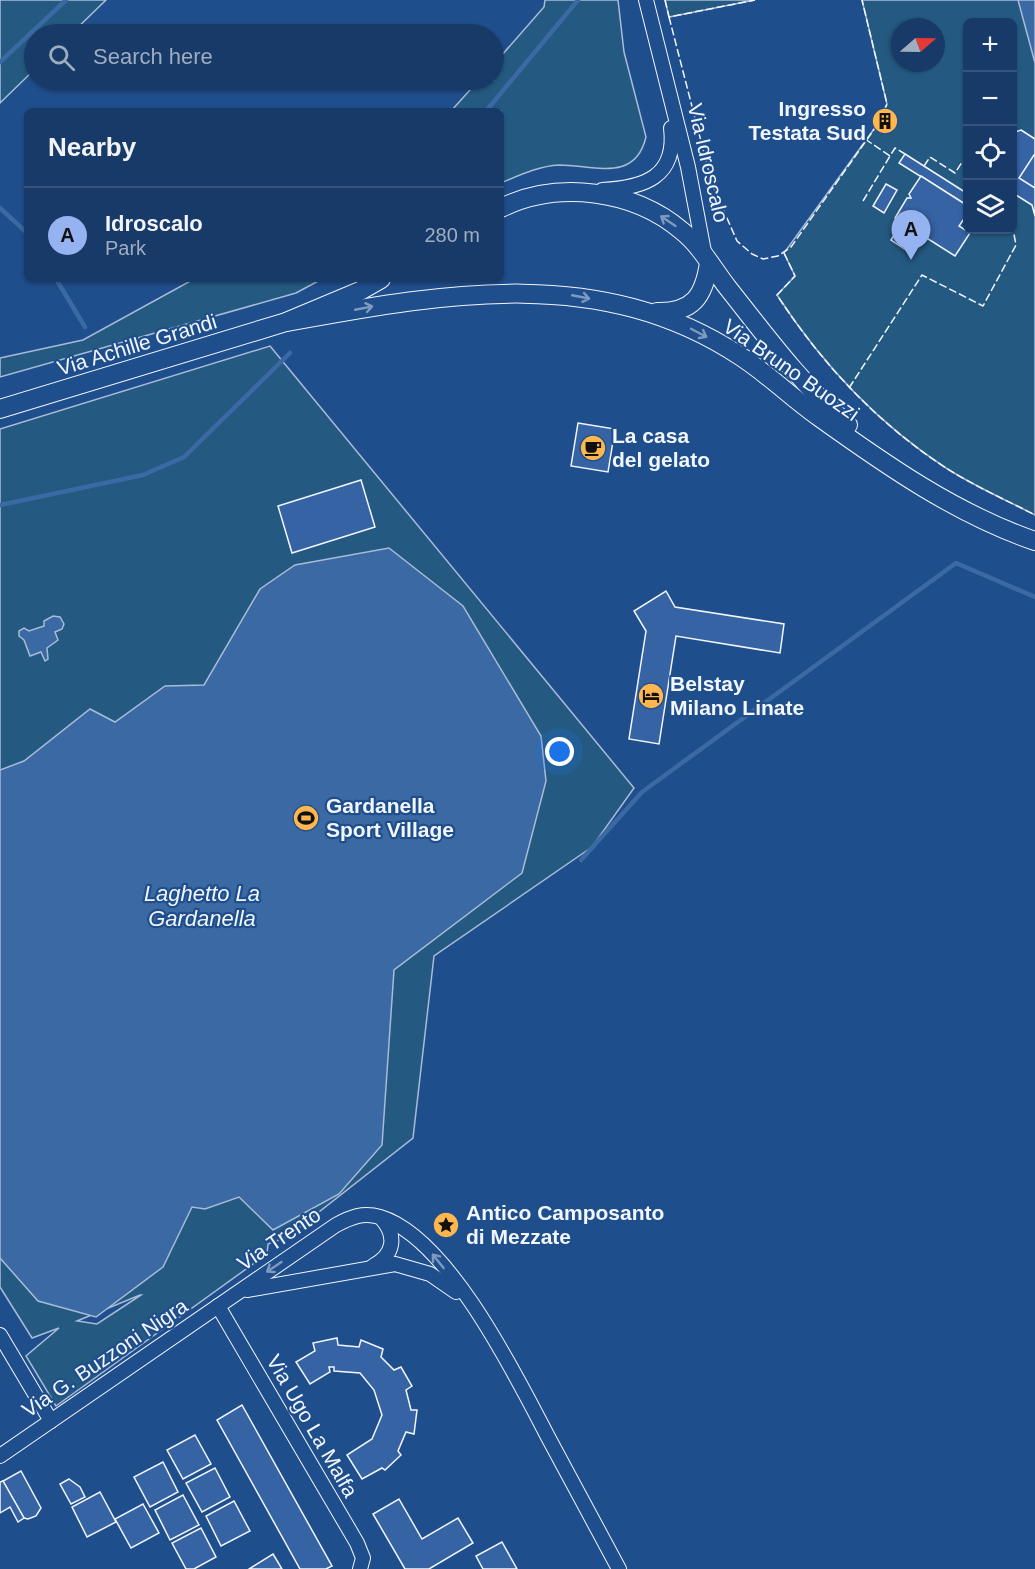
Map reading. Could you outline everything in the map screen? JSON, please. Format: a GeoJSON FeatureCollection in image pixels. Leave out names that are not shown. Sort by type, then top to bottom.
{"type":"FeatureCollection","features":[{"type":"Feature","properties":{"kind":"main road"},"geometry":{"type":"LineString","coordinates":[[504,207],[538,195],[567,192],[609,196],[653,212],[691,239],[707,261],[705,285],[693,303],[671,312],[645,311]]}},
{"type":"Feature","properties":{"kind":"main road","name":"Via Bruno Buozzi"},"geometry":{"type":"LineString","coordinates":[[707,261],[791,369],[832,411],[906,476]]}},
{"type":"Feature","properties":{"kind":"main road","name":"Via Achille Grandi"},"geometry":{"type":"LineString","coordinates":[[0,409],[286,322],[360,291],[376,282]]}},
{"type":"Feature","properties":{"kind":"main road"},"geometry":{"type":"LineString","coordinates":[[504,282],[523,292]]}},
{"type":"Feature","properties":{"kind":"main road","name":"Via Achille Grandi"},"geometry":{"type":"LineString","coordinates":[[286,322],[392,303],[485,293],[561,293],[645,311]]}},
{"type":"Feature","properties":{"kind":"main road","name":"Via Bruno Buozzi"},"geometry":{"type":"LineString","coordinates":[[645,311],[678,322],[738,355],[818,417],[943,500],[1013,533],[1035,540]]}},
{"type":"Feature","properties":{"kind":"street","name":"Via Idroscalo"},"geometry":{"type":"LineString","coordinates":[[646,0],[667,78],[707,261]]}},
{"type":"Feature","properties":{"kind":"street","name":"Via Idroscalo"},"geometry":{"type":"LineString","coordinates":[[567,192],[631,189],[645,183],[662,169],[670,154],[673,140],[667,78]]}},
{"type":"Feature","properties":{"kind":"street","name":"Via Trento"},"geometry":{"type":"LineString","coordinates":[[234,1295],[346,1219],[364,1214],[381,1217],[409,1232],[429,1250],[494,1335],[619,1569]]}},
{"type":"Feature","properties":{"kind":"street"},"geometry":{"type":"LineString","coordinates":[[372,1267],[385,1258],[392,1248],[390,1230],[381,1217]]}},
{"type":"Feature","properties":{"kind":"street","name":"Via Trento"},"geometry":{"type":"LineString","coordinates":[[234,1295],[268,1285],[396,1264],[418,1269],[440,1279],[473,1307]]}},
{"type":"Feature","properties":{"kind":"street","name":"Via G. Buzzoni Nigra"},"geometry":{"type":"LineString","coordinates":[[0,1456],[234,1295]]}},
{"type":"Feature","properties":{"kind":"street","name":"Via Ugo La Malfa"},"geometry":{"type":"LineString","coordinates":[[218,1306],[357,1543],[363,1558],[360,1569]]}},
{"type":"Feature","properties":{"kind":"street"},"geometry":{"type":"LineString","coordinates":[[2,1342],[51,1421]]}},
{"type":"Feature","properties":{"kind":"shaded area"},"geometry":{"type":"Polygon","coordinates":[[[0,0],[106,0],[81,24],[24,24],[24,80],[0,103],[0,0]]]}},
{"type":"Feature","properties":{"kind":"shaded area"},"geometry":{"type":"Polygon","coordinates":[[[545,0],[618,0],[624,52],[646,137],[641,151],[633,161],[623,166],[599,168],[559,165],[530,171],[504,182],[504,108],[454,108],[470,90],[504,90],[504,53],[544,7],[545,0]]]}},
{"type":"Feature","properties":{"kind":"shaded area"},"geometry":{"type":"Polygon","coordinates":[[[665,0],[755,0],[669,17],[665,0]]]}},
{"type":"Feature","properties":{"kind":"shaded area"},"geometry":{"type":"Polygon","coordinates":[[[862,0],[1035,0],[1035,515],[957,475],[897,432],[874,412],[832,368],[777,295],[795,276],[784,253],[874,129],[887,104],[862,0]]]}},
{"type":"Feature","properties":{"kind":"shaded area"},"geometry":{"type":"Polygon","coordinates":[[[189,282],[316,282],[296,293],[0,377],[0,358],[83,340],[189,282]]]}},
{"type":"Feature","properties":{"kind":"shaded area","name":"Laghetto La Gardanella"},"geometry":{"type":"Polygon","coordinates":[[[270,346],[634,788],[592,847],[434,956],[413,1138],[287,1237],[268,1244],[267,1254],[56,1406],[26,1356],[59,1328],[32,1338],[0,1287],[0,429],[270,346]],[[141,1295],[77,1321],[97,1324],[141,1295]]]}},
{"type":"Feature","properties":{"kind":"water"},"geometry":{"type":"Polygon","coordinates":[[[1018,0],[1035,0],[1035,63],[1018,0]]]}},
{"type":"Feature","properties":{"kind":"water","name":"Laghetto La Gardanella"},"geometry":{"type":"Polygon","coordinates":[[[389,548],[463,606],[541,736],[546,781],[522,873],[394,970],[382,1145],[339,1194],[273,1230],[239,1197],[205,1209],[192,1207],[163,1267],[96,1317],[38,1301],[0,1258],[0,770],[24,761],[90,709],[115,722],[165,686],[204,685],[260,589],[295,565],[389,548]]]}},
{"type":"Feature","properties":{"kind":"water"},"geometry":{"type":"Polygon","coordinates":[[[53,616],[60,617],[64,624],[62,629],[55,632],[58,640],[47,648],[48,659],[45,661],[41,652],[30,656],[24,640],[19,636],[19,631],[24,628],[29,631],[44,626],[44,621],[53,616]]]}},
{"type":"Feature","properties":{"kind":"building"},"geometry":{"type":"Polygon","coordinates":[[[1021,130],[1035,139],[1035,216],[1032,205],[1017,196],[1017,131],[1021,130]]]}},
{"type":"Feature","properties":{"kind":"building"},"geometry":{"type":"Polygon","coordinates":[[[905,154],[963,191],[963,203],[899,163],[905,154]]]}},
{"type":"Feature","properties":{"kind":"building"},"geometry":{"type":"Polygon","coordinates":[[[1035,156],[1035,188],[1019,178],[1035,156]]]}},
{"type":"Feature","properties":{"kind":"building"},"geometry":{"type":"Polygon","coordinates":[[[921,176],[963,203],[963,220],[959,226],[963,229],[963,234],[969,234],[955,256],[895,218],[907,198],[911,198],[909,194],[921,176]]]}},
{"type":"Feature","properties":{"kind":"building"},"geometry":{"type":"Polygon","coordinates":[[[886,184],[897,190],[884,213],[873,206],[886,184]]]}},
{"type":"Feature","properties":{"kind":"building"},"geometry":{"type":"Polygon","coordinates":[[[894,235],[909,245],[906,250],[891,240],[894,235]]]}},
{"type":"Feature","properties":{"kind":"building","name":"La casa del gelato"},"geometry":{"type":"Polygon","coordinates":[[[578,423],[615,429],[608,472],[571,466],[578,423]]]}},
{"type":"Feature","properties":{"kind":"building"},"geometry":{"type":"Polygon","coordinates":[[[361,480],[375,527],[292,553],[278,506],[361,480]]]}},
{"type":"Feature","properties":{"kind":"building","name":"Belstay Milano Linate"},"geometry":{"type":"Polygon","coordinates":[[[666,591],[675,607],[784,624],[780,653],[676,636],[659,744],[629,739],[646,631],[634,611],[666,591]]]}},
{"type":"Feature","properties":{"kind":"building"},"geometry":{"type":"Polygon","coordinates":[[[337,1338],[338,1345],[359,1347],[361,1340],[383,1349],[381,1357],[394,1370],[401,1367],[412,1386],[406,1390],[411,1410],[417,1410],[414,1434],[406,1432],[398,1451],[401,1455],[385,1470],[382,1468],[362,1479],[347,1455],[372,1439],[382,1415],[374,1390],[360,1373],[334,1371],[334,1367],[329,1367],[330,1372],[310,1384],[296,1362],[315,1351],[313,1343],[337,1338]]]}},
{"type":"Feature","properties":{"kind":"building"},"geometry":{"type":"Polygon","coordinates":[[[242,1405],[332,1566],[326,1569],[300,1569],[217,1420],[242,1405]]]}},
{"type":"Feature","properties":{"kind":"building"},"geometry":{"type":"Polygon","coordinates":[[[195,1435],[211,1464],[183,1479],[167,1450],[195,1435]]]}},
{"type":"Feature","properties":{"kind":"building"},"geometry":{"type":"Polygon","coordinates":[[[163,1462],[178,1492],[150,1507],[134,1477],[163,1462]]]}},
{"type":"Feature","properties":{"kind":"building"},"geometry":{"type":"Polygon","coordinates":[[[215,1468],[230,1497],[202,1512],[186,1483],[215,1468]]]}},
{"type":"Feature","properties":{"kind":"building"},"geometry":{"type":"Polygon","coordinates":[[[21,1471],[41,1508],[36,1516],[28,1519],[24,1518],[3,1481],[21,1471]]]}},
{"type":"Feature","properties":{"kind":"building"},"geometry":{"type":"Polygon","coordinates":[[[69,1479],[80,1487],[85,1497],[71,1504],[60,1484],[69,1479]]]}},
{"type":"Feature","properties":{"kind":"building"},"geometry":{"type":"Polygon","coordinates":[[[3,1481],[24,1518],[18,1522],[10,1507],[0,1513],[0,1482],[3,1481]]]}},
{"type":"Feature","properties":{"kind":"building"},"geometry":{"type":"Polygon","coordinates":[[[100,1492],[116,1522],[87,1537],[72,1507],[100,1492]]]}},
{"type":"Feature","properties":{"kind":"building"},"geometry":{"type":"Polygon","coordinates":[[[183,1495],[199,1525],[170,1540],[155,1510],[183,1495]]]}},
{"type":"Feature","properties":{"kind":"building"},"geometry":{"type":"Polygon","coordinates":[[[399,1499],[422,1539],[458,1518],[473,1543],[429,1569],[405,1569],[373,1514],[399,1499]]]}},
{"type":"Feature","properties":{"kind":"building"},"geometry":{"type":"Polygon","coordinates":[[[234,1501],[250,1531],[221,1546],[206,1516],[234,1501]]]}},
{"type":"Feature","properties":{"kind":"building"},"geometry":{"type":"Polygon","coordinates":[[[143,1504],[159,1533],[131,1548],[115,1519],[143,1504]]]}},
{"type":"Feature","properties":{"kind":"building"},"geometry":{"type":"Polygon","coordinates":[[[201,1528],[216,1557],[194,1569],[186,1569],[172,1543],[201,1528]]]}},
{"type":"Feature","properties":{"kind":"building"},"geometry":{"type":"Polygon","coordinates":[[[502,1542],[517,1569],[483,1569],[476,1556],[502,1542]]]}},
{"type":"Feature","properties":{"kind":"building"},"geometry":{"type":"Polygon","coordinates":[[[273,1554],[282,1569],[249,1569],[273,1554]]]}},
{"type":"Feature","properties":{"kind":"waterway"},"geometry":{"type":"LineString","coordinates":[[40,24],[66,0]]}},
{"type":"Feature","properties":{"kind":"waterway"},"geometry":{"type":"LineString","coordinates":[[504,89],[578,0]]}},
{"type":"Feature","properties":{"kind":"waterway"},"geometry":{"type":"LineString","coordinates":[[0,62],[24,39]]}},
{"type":"Feature","properties":{"kind":"waterway"},"geometry":{"type":"LineString","coordinates":[[488,108],[503,90]]}},
{"type":"Feature","properties":{"kind":"waterway"},"geometry":{"type":"LineString","coordinates":[[0,208],[24,230]]}},
{"type":"Feature","properties":{"kind":"waterway"},"geometry":{"type":"LineString","coordinates":[[58,282],[85,327]]}},
{"type":"Feature","properties":{"kind":"waterway"},"geometry":{"type":"LineString","coordinates":[[0,505],[143,475],[184,457],[290,353]]}},
{"type":"Feature","properties":{"kind":"waterway"},"geometry":{"type":"LineString","coordinates":[[581,860],[642,792],[956,563],[1035,597]]}},
{"type":"Feature","properties":{"kind":"fence"},"geometry":{"type":"LineString","coordinates":[[665,0],[669,17],[755,0]]}},
{"type":"Feature","properties":{"kind":"fence"},"geometry":{"type":"LineString","coordinates":[[669,17],[712,184],[737,241],[752,254],[763,259],[778,256],[791,247],[880,121],[887,104],[862,0]]}},
{"type":"Feature","properties":{"kind":"fence"},"geometry":{"type":"LineString","coordinates":[[865,139],[890,156],[895,148],[905,154]]}},
{"type":"Feature","properties":{"kind":"fence"},"geometry":{"type":"LineString","coordinates":[[863,201],[890,156]]}},
{"type":"Feature","properties":{"kind":"fence"},"geometry":{"type":"LineString","coordinates":[[924,166],[930,157],[955,173],[963,163]]}},
{"type":"Feature","properties":{"kind":"fence"},"geometry":{"type":"LineString","coordinates":[[849,388],[922,275],[983,306],[1016,245],[1014,234]]}},
{"type":"Feature","properties":{"kind":"fence"},"geometry":{"type":"LineString","coordinates":[[784,253],[795,276],[777,295],[813,345],[852,390],[897,432],[946,468],[1035,515]]}},
{"type":"Feature","properties":{"kind":"place","name":"Ingresso Testata Sud"},"geometry":{"type":"Point","coordinates":[885,121]}},
{"type":"Feature","properties":{"kind":"place","name":"Idroscalo"},"geometry":{"type":"Point","coordinates":[911,260]}},
{"type":"Feature","properties":{"kind":"place","name":"La casa del gelato"},"geometry":{"type":"Point","coordinates":[593,448]}},
{"type":"Feature","properties":{"kind":"place","name":"Belstay Milano Linate"},"geometry":{"type":"Point","coordinates":[651,696]}},
{"type":"Feature","properties":{"kind":"place","name":"Gardanella Sport Village"},"geometry":{"type":"Point","coordinates":[306,818]}},
{"type":"Feature","properties":{"kind":"place","name":"Antico Camposanto di Mezzate"},"geometry":{"type":"Point","coordinates":[446,1225]}}]}
